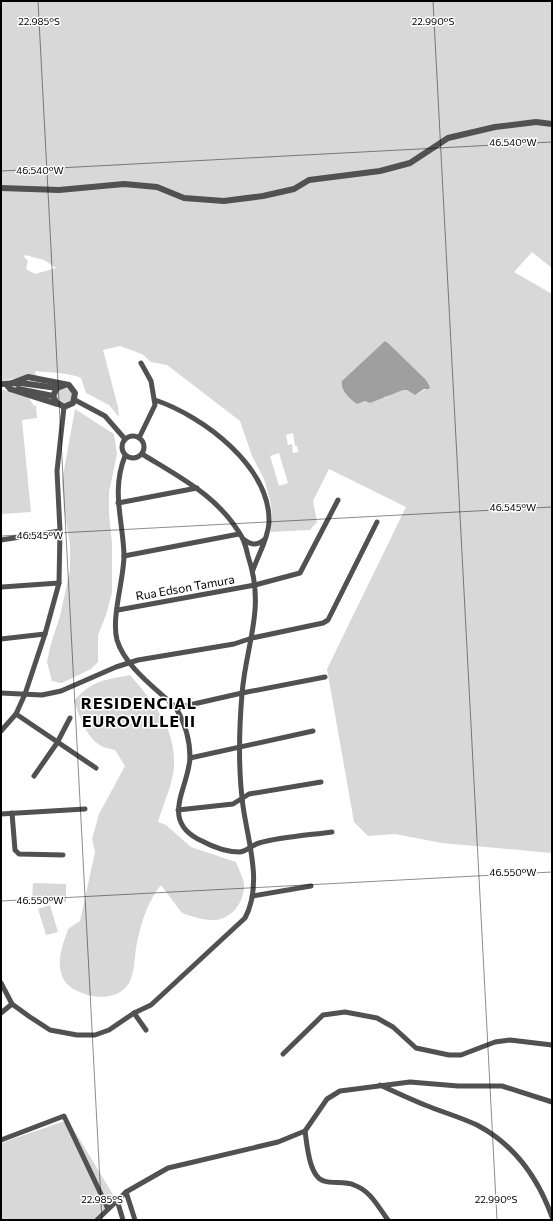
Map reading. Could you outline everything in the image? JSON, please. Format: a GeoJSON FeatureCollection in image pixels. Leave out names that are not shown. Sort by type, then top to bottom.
{"type":"FeatureCollection","features":[{"type":"Feature","properties":{"kind":"street"},"geometry":{"type":"LineString","coordinates":[[1,188],[59,190],[94,186],[130,185],[158,187],[184,198],[224,201],[263,196],[294,189],[309,180],[380,171],[410,163],[448,138],[495,127],[536,122],[552,124]]}},
{"type":"Feature","properties":{"kind":"street"},"geometry":{"type":"LineString","coordinates":[[139,438],[155,405],[151,381],[141,363]]}},
{"type":"Feature","properties":{"kind":"street"},"geometry":{"type":"LineString","coordinates":[[4,384],[34,377],[65,385],[74,390],[75,400]]}},
{"type":"Feature","properties":{"kind":"street"},"geometry":{"type":"LineString","coordinates":[[16,388],[22,381]]}},
{"type":"Feature","properties":{"kind":"street"},"geometry":{"type":"LineString","coordinates":[[22,381],[55,391]]}},
{"type":"Feature","properties":{"kind":"street"},"geometry":{"type":"LineString","coordinates":[[1,731],[16,714],[25,694],[45,634],[58,583],[60,531],[57,471],[61,406],[49,381]]}},
{"type":"Feature","properties":{"kind":"street"},"geometry":{"type":"LineString","coordinates":[[4,384],[16,388],[55,391],[65,385]]}},
{"type":"Feature","properties":{"kind":"street"},"geometry":{"type":"LineString","coordinates":[[4,384],[10,389],[61,406],[70,405],[75,400]]}},
{"type":"Feature","properties":{"kind":"street"},"geometry":{"type":"LineString","coordinates":[[75,400],[105,416],[125,439]]}},
{"type":"Feature","properties":{"kind":"street"},"geometry":{"type":"LineString","coordinates":[[154,400],[167,404],[200,421],[250,467],[264,492],[269,524],[253,570]]}},
{"type":"Feature","properties":{"kind":"street"},"geometry":{"type":"LineString","coordinates":[[130,436],[139,438],[143,443],[142,454],[133,459],[126,456],[121,446],[125,439],[130,436]]}},
{"type":"Feature","properties":{"kind":"street"},"geometry":{"type":"LineString","coordinates":[[142,454],[212,498],[229,518],[243,539],[250,544],[258,544],[265,539]]}},
{"type":"Feature","properties":{"kind":"street"},"geometry":{"type":"LineString","coordinates":[[126,456],[118,482],[118,503],[124,556],[116,620],[117,640],[128,662],[176,708],[186,729],[190,758],[178,810],[180,819],[185,829],[196,839],[212,846],[242,852],[258,843],[332,832]]}},
{"type":"Feature","properties":{"kind":"street"},"geometry":{"type":"LineString","coordinates":[[118,503],[197,488]]}},
{"type":"Feature","properties":{"kind":"street","name":"Rua Edson Tamura"},"geometry":{"type":"LineString","coordinates":[[118,610],[255,585],[300,573],[338,500]]}},
{"type":"Feature","properties":{"kind":"street"},"geometry":{"type":"LineString","coordinates":[[1,694],[42,695],[62,691],[128,662],[234,644],[252,638],[323,623],[328,620],[377,522]]}},
{"type":"Feature","properties":{"kind":"street"},"geometry":{"type":"LineString","coordinates":[[1,540],[60,531]]}},
{"type":"Feature","properties":{"kind":"street"},"geometry":{"type":"LineString","coordinates":[[124,556],[239,534]]}},
{"type":"Feature","properties":{"kind":"street"},"geometry":{"type":"LineString","coordinates":[[1,983],[12,1004],[50,1030],[77,1035],[95,1035],[109,1030],[134,1013],[150,1005],[245,918],[250,909],[253,896],[253,866],[242,799],[240,746],[242,692],[255,614],[255,585],[253,570],[243,539]]}},
{"type":"Feature","properties":{"kind":"street"},"geometry":{"type":"LineString","coordinates":[[2,587],[58,583]]}},
{"type":"Feature","properties":{"kind":"street"},"geometry":{"type":"LineString","coordinates":[[1,639],[45,634]]}},
{"type":"Feature","properties":{"kind":"street"},"geometry":{"type":"LineString","coordinates":[[176,708],[242,692],[325,677]]}},
{"type":"Feature","properties":{"kind":"street"},"geometry":{"type":"LineString","coordinates":[[16,714],[96,768]]}},
{"type":"Feature","properties":{"kind":"street"},"geometry":{"type":"LineString","coordinates":[[34,776],[57,743],[70,718]]}},
{"type":"Feature","properties":{"kind":"street"},"geometry":{"type":"LineString","coordinates":[[190,758],[313,731]]}},
{"type":"Feature","properties":{"kind":"street"},"geometry":{"type":"LineString","coordinates":[[178,810],[233,804],[249,794],[321,782]]}},
{"type":"Feature","properties":{"kind":"street"},"geometry":{"type":"LineString","coordinates":[[1,814],[85,809]]}},
{"type":"Feature","properties":{"kind":"street"},"geometry":{"type":"LineString","coordinates":[[12,813],[15,850],[19,854],[63,855]]}},
{"type":"Feature","properties":{"kind":"street"},"geometry":{"type":"LineString","coordinates":[[253,896],[311,886]]}},
{"type":"Feature","properties":{"kind":"street"},"geometry":{"type":"LineString","coordinates":[[1,1013],[12,1004]]}},
{"type":"Feature","properties":{"kind":"street"},"geometry":{"type":"LineString","coordinates":[[283,1054],[324,1015],[345,1012],[376,1018],[393,1027],[416,1048],[449,1055],[461,1055],[495,1042],[510,1040],[552,1045]]}},
{"type":"Feature","properties":{"kind":"street"},"geometry":{"type":"LineString","coordinates":[[134,1013],[146,1030]]}},
{"type":"Feature","properties":{"kind":"street"},"geometry":{"type":"LineString","coordinates":[[97,1220],[126,1192],[168,1168],[278,1142],[305,1131],[327,1099],[340,1091],[410,1082],[458,1086],[502,1086],[552,1102]]}},
{"type":"Feature","properties":{"kind":"street"},"geometry":{"type":"LineString","coordinates":[[380,1085],[424,1105],[476,1125],[492,1134],[513,1152],[534,1177],[544,1194],[552,1218]]}},
{"type":"Feature","properties":{"kind":"street"},"geometry":{"type":"LineString","coordinates":[[1,1140],[64,1116],[108,1209]]}},
{"type":"Feature","properties":{"kind":"street"},"geometry":{"type":"LineString","coordinates":[[305,1131],[311,1165],[315,1175],[323,1181],[354,1185],[370,1194],[388,1220]]}},
{"type":"Feature","properties":{"kind":"street"},"geometry":{"type":"LineString","coordinates":[[126,1192],[135,1220]]}},
{"type":"Feature","properties":{"kind":"street"},"geometry":{"type":"LineString","coordinates":[[117,1200],[123,1220]]}},
{"type":"Feature","properties":{"kind":"shaded area"},"geometry":{"type":"Polygon","coordinates":[[[1,1],[552,1],[552,268],[532,252],[514,272],[552,294],[552,853],[442,843],[395,834],[368,836],[354,822],[327,669],[406,507],[329,469],[313,501],[317,522],[310,530],[271,532],[272,514],[270,500],[264,479],[252,456],[240,421],[167,365],[151,362],[142,354],[120,346],[103,350],[118,407],[119,417],[109,405],[86,393],[81,378],[76,376],[36,371],[35,374],[38,376],[33,375],[1,380],[1,1]],[[25,255],[24,257],[28,261],[26,269],[35,274],[56,268],[44,260],[25,255]],[[385,341],[365,401],[370,403],[378,398],[385,398],[395,392],[403,390],[407,390],[415,395],[430,387],[385,341]],[[293,433],[286,435],[288,445],[292,444],[293,453],[298,452],[297,446],[295,446],[293,433]],[[279,453],[270,456],[279,486],[288,483],[279,453]]]}},
{"type":"Feature","properties":{"kind":"shaded area"},"geometry":{"type":"Polygon","coordinates":[[[385,341],[426,380],[430,387],[429,389],[424,389],[415,395],[407,390],[403,390],[370,403],[365,401],[357,404],[344,391],[342,381],[385,341]]]}},
{"type":"Feature","properties":{"kind":"shaded area"},"geometry":{"type":"Polygon","coordinates":[[[64,388],[71,393],[72,396],[67,403],[64,404],[57,399],[56,396],[61,389],[64,388]]]}},
{"type":"Feature","properties":{"kind":"shaded area"},"geometry":{"type":"Polygon","coordinates":[[[1,389],[29,398],[34,406],[36,405],[37,418],[22,420],[31,512],[1,514],[1,389]]]}},
{"type":"Feature","properties":{"kind":"shaded area"},"geometry":{"type":"Polygon","coordinates":[[[75,409],[114,434],[117,454],[109,492],[109,514],[112,543],[112,593],[106,615],[98,635],[98,662],[91,669],[62,683],[52,681],[47,662],[60,616],[70,570],[70,544],[64,509],[62,481],[75,409]]]}},
{"type":"Feature","properties":{"kind":"shaded area"},"geometry":{"type":"Polygon","coordinates":[[[130,675],[147,695],[161,716],[167,728],[174,752],[174,766],[170,787],[158,822],[166,825],[191,847],[236,862],[244,885],[241,899],[234,911],[223,918],[209,920],[182,913],[161,885],[153,897],[144,917],[137,943],[133,972],[129,983],[126,988],[116,994],[99,997],[76,991],[66,983],[60,970],[60,958],[62,946],[68,929],[80,921],[95,852],[92,839],[99,814],[125,766],[115,750],[102,746],[91,737],[78,713],[74,701],[87,689],[99,682],[130,675]]]}},
{"type":"Feature","properties":{"kind":"shaded area"},"geometry":{"type":"Polygon","coordinates":[[[33,883],[66,884],[66,902],[32,901],[33,883]]]}},
{"type":"Feature","properties":{"kind":"shaded area"},"geometry":{"type":"Polygon","coordinates":[[[50,905],[58,932],[46,935],[38,909],[50,905]]]}},
{"type":"Feature","properties":{"kind":"shaded area"},"geometry":{"type":"Polygon","coordinates":[[[68,1120],[115,1198],[95,1220],[1,1220],[1,1143],[68,1120]]]}},
{"type":"Feature","properties":{"kind":"district","name":"RESIDENCIAL EUROVILLE II"},"geometry":{"type":"Point","coordinates":[139,711]}}]}
